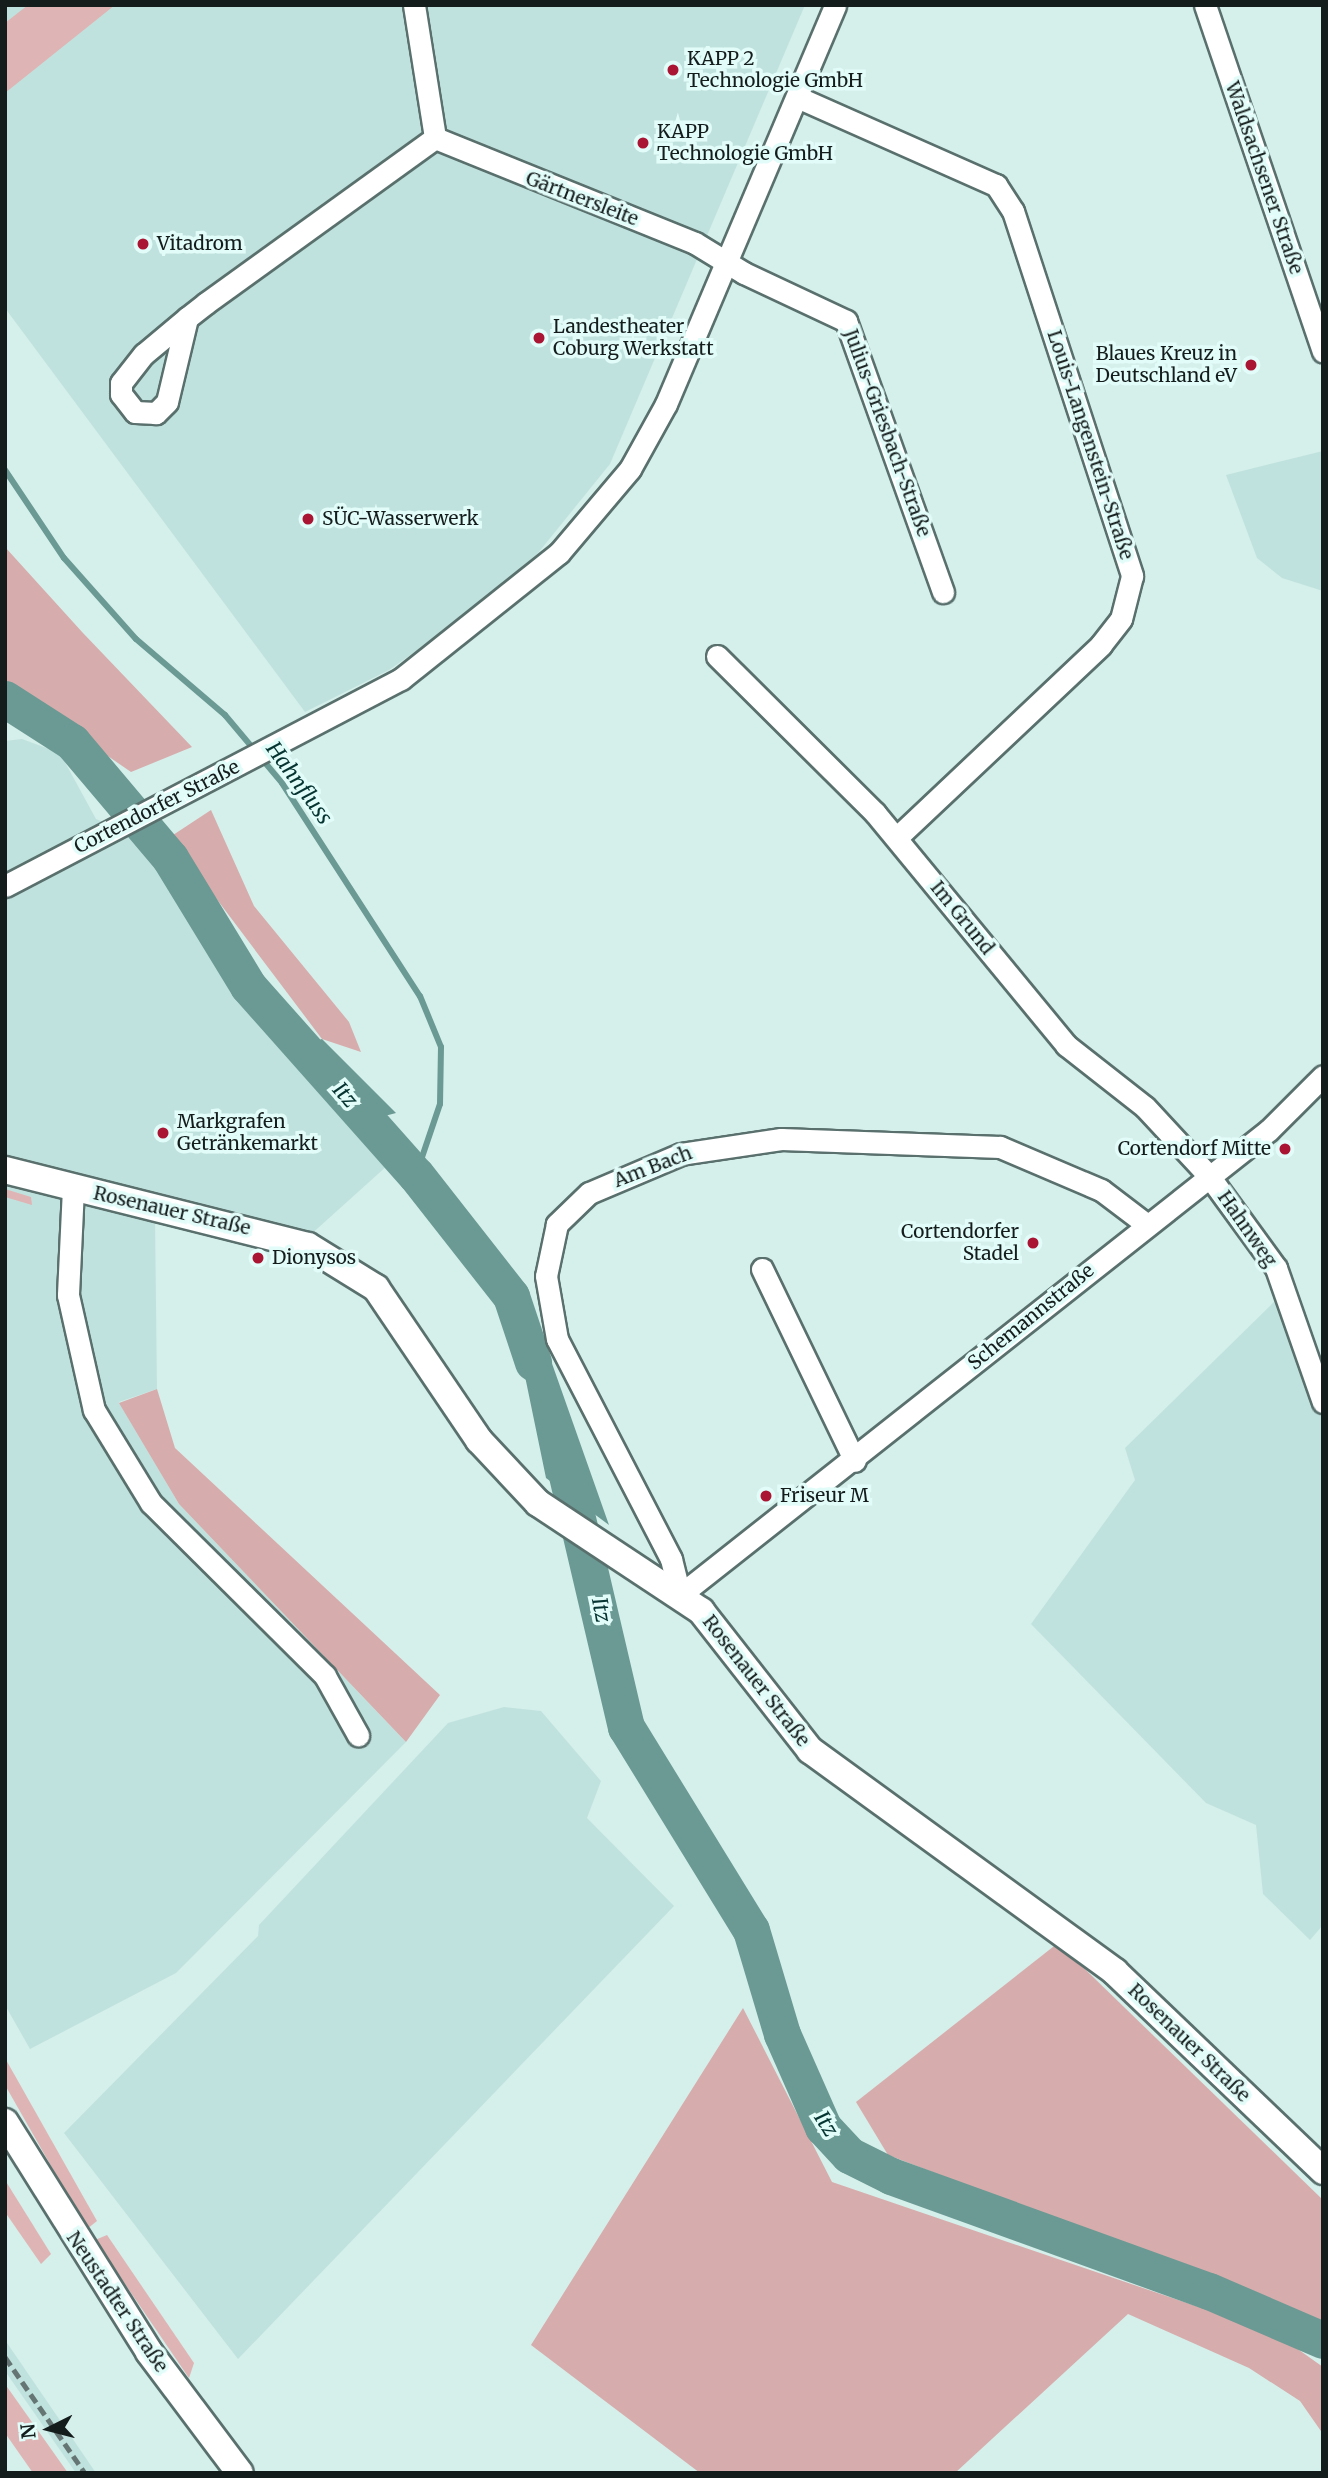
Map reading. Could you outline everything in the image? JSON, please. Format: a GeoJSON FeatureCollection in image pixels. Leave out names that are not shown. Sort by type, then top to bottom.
{"type":"FeatureCollection","features":[{"type":"Feature","properties":{"kind":"street"},"geometry":{"type":"LineString","coordinates":[[187,318],[435,138],[414,5]]}},
{"type":"Feature","properties":{"kind":"street","name":"Cortendorfer Straße"},"geometry":{"type":"LineString","coordinates":[[5,886],[401,679],[559,553],[631,469],[729,261],[835,5]]}},
{"type":"Feature","properties":{"kind":"street","name":"Waldsachsener Straße"},"geometry":{"type":"LineString","coordinates":[[1205,5],[1323,351]]}},
{"type":"Feature","properties":{"kind":"street","name":"Louis-Langenstein-Straße"},"geometry":{"type":"LineString","coordinates":[[797,97],[996,185],[1013,211],[1132,576],[1121,619],[1101,645],[897,837]]}},
{"type":"Feature","properties":{"kind":"street","name":"Gärtnersleite"},"geometry":{"type":"LineString","coordinates":[[435,138],[729,261]]}},
{"type":"Feature","properties":{"kind":"street","name":"Julius-Griesbach-Straße"},"geometry":{"type":"LineString","coordinates":[[729,261],[826,309],[853,330],[943,592]]}},
{"type":"Feature","properties":{"kind":"street","name":"Im Grund"},"geometry":{"type":"LineString","coordinates":[[717,656],[897,837],[1066,1045],[1145,1107],[1209,1176]]}},
{"type":"Feature","properties":{"kind":"street"},"geometry":{"type":"LineString","coordinates":[[1209,1176],[1297,1107],[1323,1076]]}},
{"type":"Feature","properties":{"kind":"street","name":"Am Bach"},"geometry":{"type":"LineString","coordinates":[[680,1595],[671,1559],[557,1339],[546,1276],[550,1241],[577,1201],[702,1149],[781,1139],[878,1138],[1000,1147],[1101,1190],[1146,1224]]}},
{"type":"Feature","properties":{"kind":"street","name":"Rosenauer Straße"},"geometry":{"type":"LineString","coordinates":[[5,1170],[251,1228],[332,1255],[398,1314],[479,1440],[538,1503],[600,1550],[680,1595],[719,1631],[829,1768],[1019,1897],[1115,1972],[1323,2172]]}},
{"type":"Feature","properties":{"kind":"street","name":"Schemannstraße"},"geometry":{"type":"LineString","coordinates":[[680,1595],[855,1461],[1146,1224],[1209,1176]]}},
{"type":"Feature","properties":{"kind":"street","name":"Hahnweg"},"geometry":{"type":"LineString","coordinates":[[1209,1176],[1276,1269],[1323,1402]]}},
{"type":"Feature","properties":{"kind":"street","name":"Rosenauer Straße"},"geometry":{"type":"LineString","coordinates":[[73,1188],[68,1295],[72,1336],[94,1410],[151,1503],[325,1676],[358,1735]]}},
{"type":"Feature","properties":{"kind":"street"},"geometry":{"type":"LineString","coordinates":[[762,1269],[855,1461]]}},
{"type":"Feature","properties":{"kind":"street","name":"Neustadter Straße"},"geometry":{"type":"LineString","coordinates":[[5,2122],[149,2352],[240,2473]]}},
{"type":"Feature","properties":{"kind":"shaded area"},"geometry":{"type":"Polygon","coordinates":[[[5,5],[805,5],[610,464],[538,553],[469,614],[389,670],[305,712],[5,308],[5,5]]]}},
{"type":"Feature","properties":{"kind":"shaded area"},"geometry":{"type":"Polygon","coordinates":[[[28,5],[115,5],[5,93],[5,23],[28,5]]]}},
{"type":"Feature","properties":{"kind":"shaded area"},"geometry":{"type":"Polygon","coordinates":[[[1323,451],[1323,591],[1282,578],[1257,558],[1226,475],[1323,451]]]}},
{"type":"Feature","properties":{"kind":"shaded area"},"geometry":{"type":"Polygon","coordinates":[[[5,547],[192,747],[131,772],[5,685],[5,547]]]}},
{"type":"Feature","properties":{"kind":"shaded area"},"geometry":{"type":"Polygon","coordinates":[[[22,739],[60,753],[96,819],[154,843],[398,1156],[308,1237],[148,1191],[155,1219],[157,1389],[119,1402],[179,1504],[406,1742],[176,1973],[30,2049],[5,2005],[5,741],[22,739]]]}},
{"type":"Feature","properties":{"kind":"shaded area"},"geometry":{"type":"Polygon","coordinates":[[[211,810],[254,906],[349,1022],[361,1052],[322,1039],[170,837],[211,810]]]}},
{"type":"Feature","properties":{"kind":"shaded area"},"geometry":{"type":"Polygon","coordinates":[[[5,1189],[31,1197],[32,1205],[5,1197],[5,1189]]]}},
{"type":"Feature","properties":{"kind":"shaded area"},"geometry":{"type":"Polygon","coordinates":[[[1277,1299],[1323,1382],[1323,1925],[1310,1940],[1263,1894],[1256,1825],[1206,1803],[1031,1624],[1135,1480],[1125,1448],[1277,1299]]]}},
{"type":"Feature","properties":{"kind":"shaded area"},"geometry":{"type":"Polygon","coordinates":[[[157,1389],[175,1448],[440,1695],[406,1742],[179,1504],[119,1403],[157,1389]]]}},
{"type":"Feature","properties":{"kind":"shaded area"},"geometry":{"type":"Polygon","coordinates":[[[504,1707],[541,1711],[601,1781],[587,1818],[674,1906],[238,2359],[64,2133],[258,1936],[259,1925],[448,1723],[504,1707]]]}},
{"type":"Feature","properties":{"kind":"shaded area"},"geometry":{"type":"Polygon","coordinates":[[[1058,1943],[1323,2200],[1323,2322],[888,2155],[856,2102],[1058,1943]]]}},
{"type":"Feature","properties":{"kind":"shaded area"},"geometry":{"type":"Polygon","coordinates":[[[743,2008],[832,2182],[1275,2333],[1323,2367],[1323,2434],[1300,2401],[1249,2368],[1128,2314],[955,2473],[700,2473],[531,2345],[743,2008]]]}},
{"type":"Feature","properties":{"kind":"shaded area"},"geometry":{"type":"Polygon","coordinates":[[[5,2058],[97,2221],[87,2229],[5,2085],[5,2058]]]}},
{"type":"Feature","properties":{"kind":"shaded area"},"geometry":{"type":"Polygon","coordinates":[[[5,2180],[51,2254],[41,2264],[5,2212],[5,2180]]]}},
{"type":"Feature","properties":{"kind":"shaded area"},"geometry":{"type":"Polygon","coordinates":[[[107,2235],[194,2363],[189,2378],[95,2240],[107,2235]]]}},
{"type":"Feature","properties":{"kind":"shaded area"},"geometry":{"type":"Polygon","coordinates":[[[5,2340],[96,2473],[76,2473],[5,2371],[5,2340]]]}},
{"type":"Feature","properties":{"kind":"shaded area"},"geometry":{"type":"Polygon","coordinates":[[[5,2384],[68,2473],[33,2473],[5,2433],[5,2384]]]}},
{"type":"Feature","properties":{"kind":"water"},"geometry":{"type":"Polygon","coordinates":[[[322,1039],[396,1113],[362,1122],[291,1050],[322,1039]]]}},
{"type":"Feature","properties":{"kind":"water"},"geometry":{"type":"Polygon","coordinates":[[[505,1311],[537,1321],[609,1525],[546,1478],[514,1323],[505,1311]]]}},
{"type":"Feature","properties":{"kind":"waterway","name":"Hahnfluss"},"geometry":{"type":"LineString","coordinates":[[5,470],[64,558],[136,639],[225,715],[282,783],[420,996],[441,1047],[440,1104],[416,1175]]}},
{"type":"Feature","properties":{"kind":"waterway","name":"Itz"},"geometry":{"type":"LineString","coordinates":[[5,699],[72,742],[170,858],[248,986],[416,1175],[511,1296],[533,1362]]}},
{"type":"Feature","properties":{"kind":"waterway","name":"Itz"},"geometry":{"type":"LineString","coordinates":[[561,1450],[626,1727],[751,1930],[782,2034],[823,2127],[849,2155],[891,2176],[1209,2291],[1323,2340]]}},
{"type":"Feature","properties":{"kind":"railway"},"geometry":{"type":"LineString","coordinates":[[5,2357],[85,2473]]}},
{"type":"Feature","properties":{"kind":"place","name":"KAPP 2 Technologie GmbH"},"geometry":{"type":"Point","coordinates":[673,70]}},
{"type":"Feature","properties":{"kind":"place","name":"KAPP Technologie GmbH"},"geometry":{"type":"Point","coordinates":[643,143]}},
{"type":"Feature","properties":{"kind":"place","name":"Vitadrom"},"geometry":{"type":"Point","coordinates":[143,244]}},
{"type":"Feature","properties":{"kind":"place","name":"Landestheater Coburg Werkstatt"},"geometry":{"type":"Point","coordinates":[539,338]}},
{"type":"Feature","properties":{"kind":"place","name":"Blaues Kreuz in Deutschland eV"},"geometry":{"type":"Point","coordinates":[1251,365]}},
{"type":"Feature","properties":{"kind":"place","name":"SÜC-Wasserwerk"},"geometry":{"type":"Point","coordinates":[308,519]}},
{"type":"Feature","properties":{"kind":"place","name":"Markgrafen Getränkemarkt"},"geometry":{"type":"Point","coordinates":[163,1133]}},
{"type":"Feature","properties":{"kind":"place","name":"Cortendorf Mitte"},"geometry":{"type":"Point","coordinates":[1285,1149]}},
{"type":"Feature","properties":{"kind":"place","name":"Cortendorfer Stadel"},"geometry":{"type":"Point","coordinates":[1033,1243]}},
{"type":"Feature","properties":{"kind":"place","name":"Dionysos"},"geometry":{"type":"Point","coordinates":[258,1258]}},
{"type":"Feature","properties":{"kind":"place","name":"Friseur M"},"geometry":{"type":"Point","coordinates":[766,1496]}}]}
